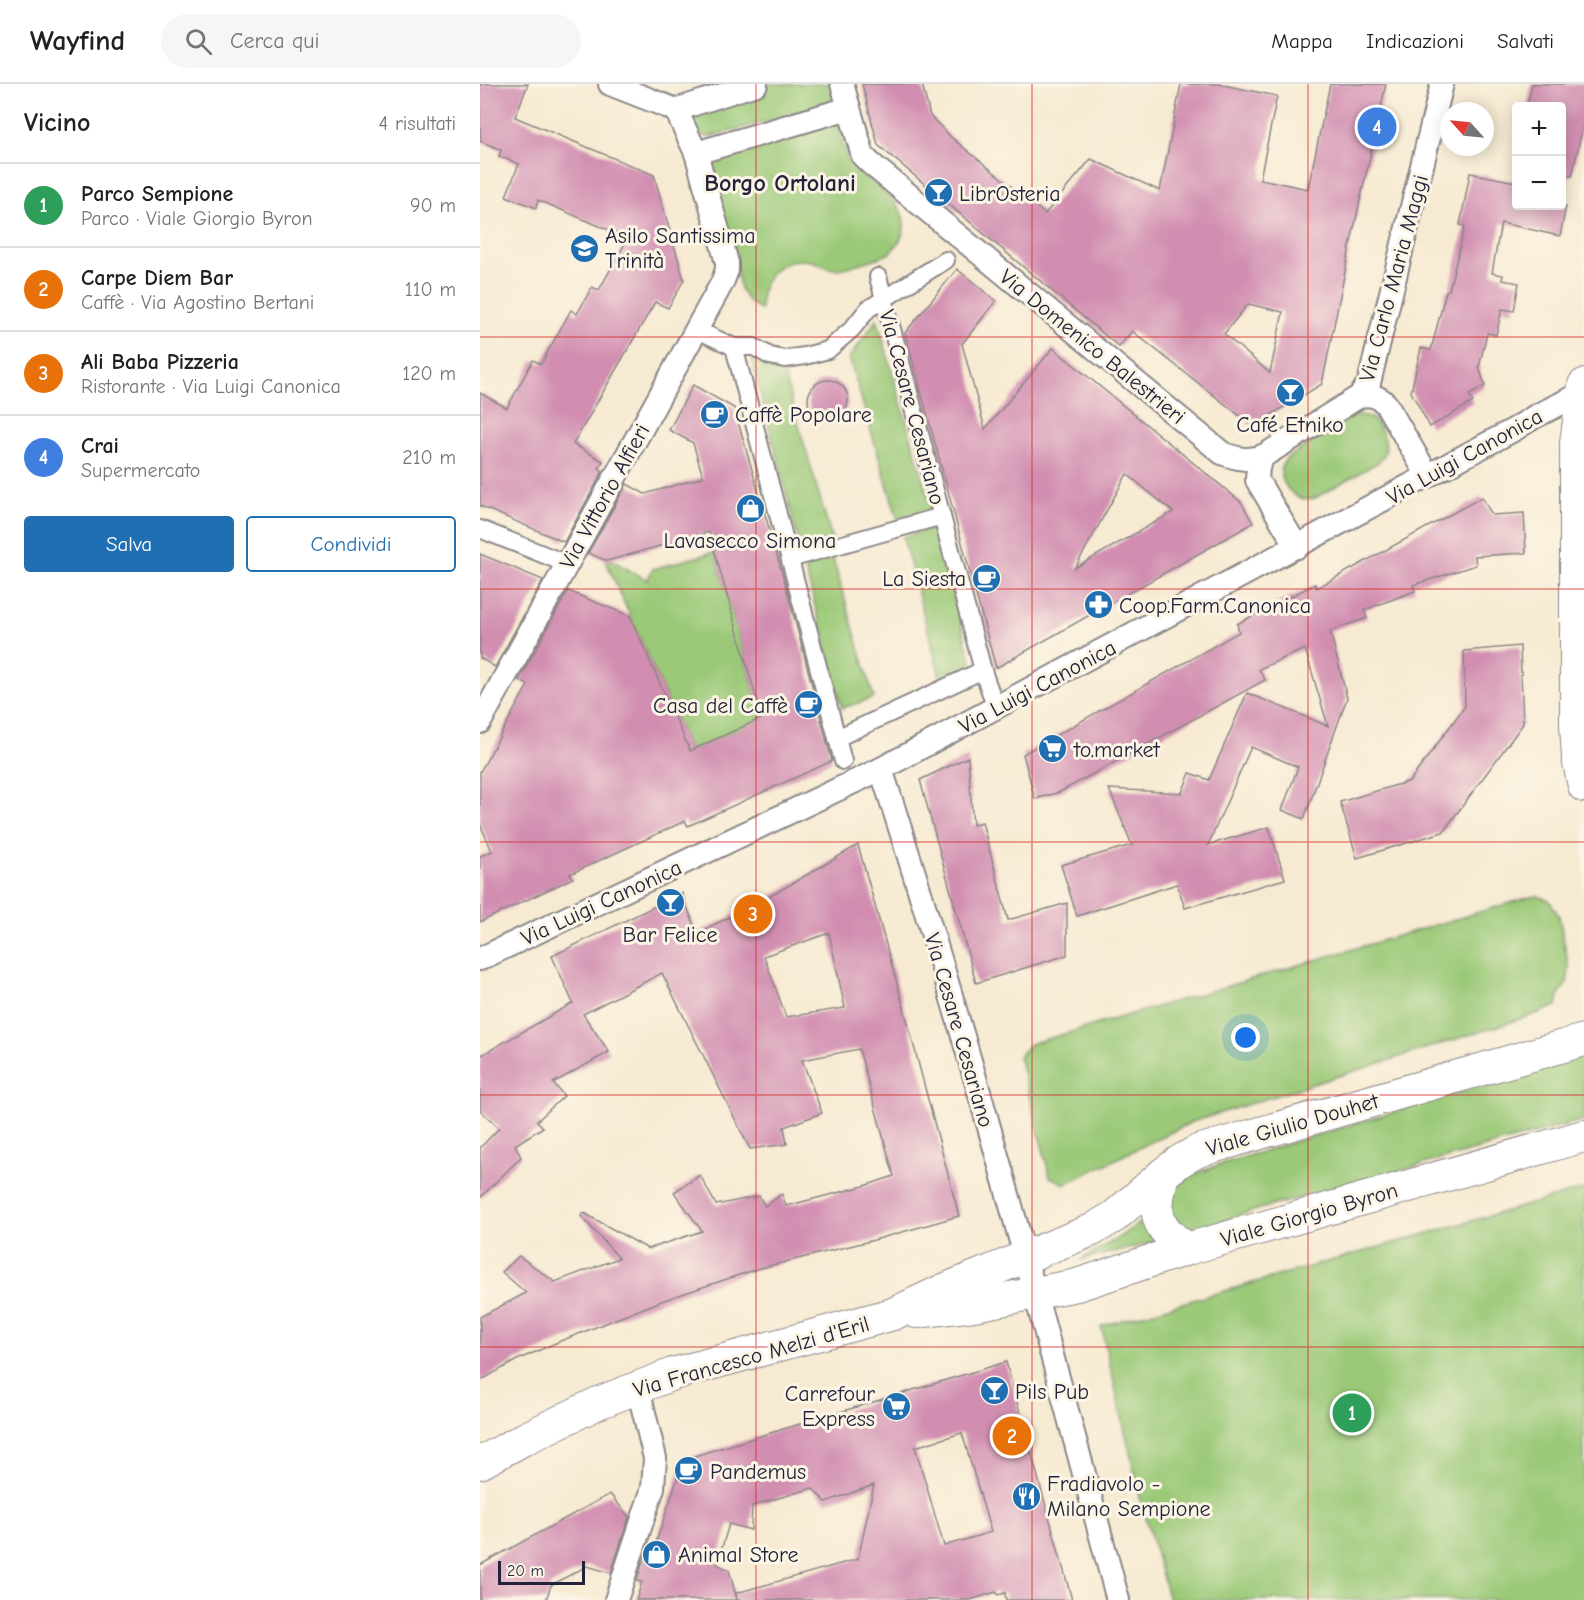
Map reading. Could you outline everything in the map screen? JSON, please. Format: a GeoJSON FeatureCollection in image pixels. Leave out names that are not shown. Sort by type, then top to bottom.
{"type":"FeatureCollection","features":[{"type":"Feature","properties":{"kind":"main road"},"geometry":{"type":"LineString","coordinates":[[1584,390],[1576,443],[1576,724],[1578,758],[1584,786]]}},
{"type":"Feature","properties":{"kind":"main road","name":"Viale Giulio Douhet"},"geometry":{"type":"LineString","coordinates":[[1025,1256],[1092,1230],[1115,1216],[1180,1161],[1198,1151],[1584,1040]]}},
{"type":"Feature","properties":{"kind":"main road","name":"Viale Giorgio Byron"},"geometry":{"type":"LineString","coordinates":[[1035,1293],[1077,1285],[1187,1249],[1584,1136]]}},
{"type":"Feature","properties":{"kind":"main road"},"geometry":{"type":"LineString","coordinates":[[1163,1174],[1157,1202],[1157,1216],[1172,1238],[1187,1249]]}},
{"type":"Feature","properties":{"kind":"main road","name":"Via Francesco Melzi d'Eril"},"geometry":{"type":"LineString","coordinates":[[893,1314],[1025,1256]]}},
{"type":"Feature","properties":{"kind":"main road","name":"Via Francesco Melzi d'Eril"},"geometry":{"type":"LineString","coordinates":[[480,1463],[524,1438],[598,1403],[673,1374],[893,1314],[947,1309],[1035,1293]]}},
{"type":"Feature","properties":{"kind":"street"},"geometry":{"type":"LineString","coordinates":[[610,84],[676,110],[756,84]]}},
{"type":"Feature","properties":{"kind":"street","name":"Via Domenico Balestrieri"},"geometry":{"type":"LineString","coordinates":[[842,84],[863,156],[870,164],[1222,453],[1252,460],[1265,455],[1360,396]]}},
{"type":"Feature","properties":{"kind":"street","name":"Via Carlo Maria Maggi"},"geometry":{"type":"LineString","coordinates":[[1360,396],[1366,390],[1371,378],[1443,84]]}},
{"type":"Feature","properties":{"kind":"street"},"geometry":{"type":"LineString","coordinates":[[676,110],[696,153],[849,108]]}},
{"type":"Feature","properties":{"kind":"street","name":"Via Vittorio Alfieri"},"geometry":{"type":"LineString","coordinates":[[480,722],[722,283],[727,270],[696,153]]}},
{"type":"Feature","properties":{"kind":"street","name":"Via Cesare Cesariano"},"geometry":{"type":"LineString","coordinates":[[708,335],[734,347],[754,347],[770,356],[785,359],[828,350],[852,329],[868,309],[946,260]]}},
{"type":"Feature","properties":{"kind":"street","name":"Via Cesare Cesariano"},"geometry":{"type":"LineString","coordinates":[[878,277],[983,669],[996,708]]}},
{"type":"Feature","properties":{"kind":"street"},"geometry":{"type":"LineString","coordinates":[[734,347],[843,761]]}},
{"type":"Feature","properties":{"kind":"street","name":"Via Luigi Canonica"},"geometry":{"type":"LineString","coordinates":[[480,959],[881,769],[1297,547],[1584,390]]}},
{"type":"Feature","properties":{"kind":"street","name":"Via Carlo Maria Maggi"},"geometry":{"type":"LineString","coordinates":[[1360,396],[1374,396],[1386,404],[1428,476]]}},
{"type":"Feature","properties":{"kind":"street"},"geometry":{"type":"LineString","coordinates":[[1265,455],[1258,467],[1257,480],[1297,547]]}},
{"type":"Feature","properties":{"kind":"street","name":"Via Cesare Cesariano"},"geometry":{"type":"LineString","coordinates":[[790,559],[942,516]]}},
{"type":"Feature","properties":{"kind":"street"},"geometry":{"type":"LineString","coordinates":[[480,529],[567,564]]}},
{"type":"Feature","properties":{"kind":"street"},"geometry":{"type":"LineString","coordinates":[[837,738],[983,669]]}},
{"type":"Feature","properties":{"kind":"street","name":"Via Cesare Cesariano"},"geometry":{"type":"LineString","coordinates":[[881,769],[960,1027],[1118,1600]]}},
{"type":"Feature","properties":{"kind":"street"},"geometry":{"type":"LineString","coordinates":[[616,1600],[653,1488],[655,1458],[638,1388]]}},
{"type":"Feature","properties":{"kind":"green space"},"geometry":{"type":"Polygon","coordinates":[[[769,84],[831,84],[834,102],[708,137],[699,134],[688,112],[764,88],[769,84]]]}},
{"type":"Feature","properties":{"kind":"green space"},"geometry":{"type":"Polygon","coordinates":[[[832,122],[839,125],[845,151],[851,164],[890,197],[903,218],[904,229],[899,242],[890,253],[864,262],[833,269],[811,261],[799,260],[780,266],[767,279],[763,288],[761,310],[748,301],[741,290],[712,177],[713,162],[721,153],[832,122]]]}},
{"type":"Feature","properties":{"kind":"green space"},"geometry":{"type":"Polygon","coordinates":[[[877,319],[932,510],[898,520],[849,358],[877,319]]]}},
{"type":"Feature","properties":{"kind":"green space"},"geometry":{"type":"Polygon","coordinates":[[[752,360],[784,375],[832,539],[800,547],[752,360]]]}},
{"type":"Feature","properties":{"kind":"green space"},"geometry":{"type":"Polygon","coordinates":[[[1362,415],[1373,419],[1385,440],[1385,451],[1379,462],[1315,498],[1303,499],[1292,493],[1284,483],[1281,471],[1287,458],[1348,419],[1362,415]]]}},
{"type":"Feature","properties":{"kind":"green space"},"geometry":{"type":"Polygon","coordinates":[[[935,528],[974,671],[941,680],[903,537],[935,528]]]}},
{"type":"Feature","properties":{"kind":"green space"},"geometry":{"type":"Polygon","coordinates":[[[715,552],[769,743],[739,729],[690,751],[603,555],[647,580],[653,569],[715,552]]]}},
{"type":"Feature","properties":{"kind":"green space"},"geometry":{"type":"Polygon","coordinates":[[[832,556],[874,698],[842,708],[804,564],[832,556]]]}},
{"type":"Feature","properties":{"kind":"green space"},"geometry":{"type":"Polygon","coordinates":[[[1537,896],[1549,900],[1559,916],[1569,968],[1567,983],[1559,994],[1557,1006],[1192,1122],[1065,1184],[1050,1177],[1019,1056],[1030,1044],[1537,896]]]}},
{"type":"Feature","properties":{"kind":"green space"},"geometry":{"type":"Polygon","coordinates":[[[1584,1055],[1584,1120],[1256,1210],[1203,1227],[1183,1227],[1171,1213],[1172,1194],[1180,1183],[1221,1164],[1584,1055]]]}},
{"type":"Feature","properties":{"kind":"green space"},"geometry":{"type":"Polygon","coordinates":[[[1584,1189],[1584,1600],[1169,1600],[1141,1501],[1101,1326],[1584,1189]]]}},
{"type":"Feature","properties":{"kind":"green space"},"geometry":{"type":"Polygon","coordinates":[[[1148,1217],[1155,1242],[1080,1260],[1115,1240],[1148,1217]]]}},
{"type":"Feature","properties":{"kind":"building"},"geometry":{"type":"Polygon","coordinates":[[[480,84],[528,84],[515,117],[654,175],[684,280],[668,308],[655,302],[573,444],[603,461],[599,468],[603,471],[564,542],[480,506],[480,393],[507,408],[533,360],[541,364],[571,310],[577,314],[592,287],[599,290],[628,238],[538,200],[536,208],[506,196],[519,164],[499,156],[501,150],[480,141],[480,84]]]}},
{"type":"Feature","properties":{"kind":"building"},"geometry":{"type":"Polygon","coordinates":[[[862,84],[922,84],[930,116],[952,138],[1045,214],[1091,159],[1160,191],[1181,84],[1218,84],[1277,96],[1260,179],[1308,189],[1330,84],[1386,84],[1322,384],[1253,426],[1132,331],[1119,347],[878,145],[862,84]],[[1248,304],[1224,334],[1270,373],[1283,312],[1248,304]]]}},
{"type":"Feature","properties":{"kind":"building"},"geometry":{"type":"Polygon","coordinates":[[[1532,84],[1584,84],[1584,120],[1572,176],[1566,175],[1566,102],[1528,102],[1532,84]]]}},
{"type":"Feature","properties":{"kind":"building"},"geometry":{"type":"Polygon","coordinates":[[[1470,173],[1512,181],[1512,210],[1565,210],[1560,236],[1501,223],[1492,273],[1503,275],[1502,280],[1519,283],[1514,311],[1502,309],[1496,335],[1487,333],[1479,367],[1485,386],[1469,395],[1473,402],[1430,427],[1411,392],[1421,348],[1431,350],[1446,291],[1449,290],[1465,226],[1460,225],[1470,173]]]}},
{"type":"Feature","properties":{"kind":"building"},"geometry":{"type":"Polygon","coordinates":[[[957,269],[996,301],[962,344],[985,429],[1053,348],[1241,502],[1253,523],[996,668],[905,333],[957,269]],[[1127,474],[1075,568],[1173,512],[1127,474]]]}},
{"type":"Feature","properties":{"kind":"building"},"geometry":{"type":"Polygon","coordinates":[[[828,380],[842,386],[848,400],[842,414],[828,420],[814,414],[808,400],[814,386],[828,380]]]}},
{"type":"Feature","properties":{"kind":"building"},"geometry":{"type":"Polygon","coordinates":[[[693,385],[734,408],[785,583],[832,761],[688,826],[685,821],[570,874],[573,878],[480,922],[480,856],[492,851],[480,824],[480,772],[528,685],[519,680],[568,591],[630,616],[690,751],[762,718],[709,532],[607,561],[588,553],[627,484],[645,494],[703,477],[693,443],[669,430],[693,385]]]}},
{"type":"Feature","properties":{"kind":"building"},"geometry":{"type":"Polygon","coordinates":[[[1482,497],[1492,515],[1524,513],[1526,553],[1475,556],[1476,565],[1413,585],[1415,591],[1364,610],[1367,618],[1330,631],[1347,698],[1304,819],[1282,810],[1298,767],[1251,747],[1208,845],[1269,827],[1285,879],[1185,908],[1177,884],[1077,916],[1061,865],[1132,845],[1109,789],[1182,793],[1190,773],[1209,780],[1247,693],[1328,726],[1305,649],[1259,669],[1265,680],[1060,792],[1035,799],[1023,754],[1239,632],[1237,624],[1315,584],[1317,588],[1482,497]]]}},
{"type":"Feature","properties":{"kind":"building"},"geometry":{"type":"Polygon","coordinates":[[[480,554],[543,580],[495,667],[480,658],[480,554]]]}},
{"type":"Feature","properties":{"kind":"building"},"geometry":{"type":"Polygon","coordinates":[[[1520,646],[1523,724],[1443,832],[1357,858],[1340,802],[1410,781],[1465,706],[1464,651],[1520,646]]]}},
{"type":"Feature","properties":{"kind":"building"},"geometry":{"type":"Polygon","coordinates":[[[968,757],[973,825],[982,822],[1008,920],[1067,903],[1067,955],[976,983],[920,780],[968,757]]]}},
{"type":"Feature","properties":{"kind":"building"},"geometry":{"type":"Polygon","coordinates":[[[858,845],[959,1216],[757,1269],[664,1300],[517,1360],[480,1381],[480,1317],[526,1293],[502,1272],[519,1256],[555,1282],[619,1258],[581,1216],[584,1213],[648,1249],[702,1231],[674,1192],[700,1175],[716,1205],[759,1196],[765,1206],[782,1194],[786,1206],[894,1176],[859,1049],[802,1060],[822,1113],[784,1127],[787,1144],[750,1149],[662,973],[583,1014],[609,1052],[553,1083],[564,1096],[537,1121],[543,1127],[515,1145],[521,1157],[480,1198],[480,1148],[499,1128],[480,1110],[480,1056],[573,1003],[552,956],[682,893],[697,933],[762,901],[858,845]],[[829,933],[764,956],[786,1017],[845,1008],[829,933]]]}},
{"type":"Feature","properties":{"kind":"building"},"geometry":{"type":"Polygon","coordinates":[[[1006,1362],[1072,1600],[1006,1600],[1005,1593],[998,1595],[996,1592],[970,1600],[737,1600],[636,1600],[642,1582],[637,1581],[649,1542],[654,1548],[684,1459],[1006,1362]],[[962,1433],[915,1447],[944,1546],[991,1532],[962,1433]],[[874,1485],[826,1502],[812,1488],[752,1506],[751,1530],[729,1524],[717,1564],[729,1570],[737,1600],[736,1593],[858,1559],[874,1485]]]}},
{"type":"Feature","properties":{"kind":"building"},"geometry":{"type":"Polygon","coordinates":[[[610,1494],[629,1517],[611,1573],[587,1566],[551,1585],[546,1600],[480,1600],[480,1565],[610,1494]]]}},
{"type":"Feature","properties":{"kind":"place","name":"Crai"},"geometry":{"type":"Point","coordinates":[1377,127]}},
{"type":"Feature","properties":{"kind":"place","name":"LibrOsteria"},"geometry":{"type":"Point","coordinates":[938,193]}},
{"type":"Feature","properties":{"kind":"place","name":"Asilo Santissima Trinità"},"geometry":{"type":"Point","coordinates":[584,248]}},
{"type":"Feature","properties":{"kind":"place","name":"Café Etniko"},"geometry":{"type":"Point","coordinates":[1290,392]}},
{"type":"Feature","properties":{"kind":"place","name":"Caffè Popolare"},"geometry":{"type":"Point","coordinates":[714,414]}},
{"type":"Feature","properties":{"kind":"place","name":"Lavasecco Simona"},"geometry":{"type":"Point","coordinates":[750,508]}},
{"type":"Feature","properties":{"kind":"place","name":"La Siesta"},"geometry":{"type":"Point","coordinates":[987,578]}},
{"type":"Feature","properties":{"kind":"place","name":"Coop.Farm.Canonica"},"geometry":{"type":"Point","coordinates":[1098,605]}},
{"type":"Feature","properties":{"kind":"place","name":"Casa del Caffè"},"geometry":{"type":"Point","coordinates":[809,705]}},
{"type":"Feature","properties":{"kind":"place","name":"to.market"},"geometry":{"type":"Point","coordinates":[1053,749]}},
{"type":"Feature","properties":{"kind":"place","name":"Bar Felice"},"geometry":{"type":"Point","coordinates":[670,902]}},
{"type":"Feature","properties":{"kind":"place","name":"Ali Baba Pizzeria"},"geometry":{"type":"Point","coordinates":[753,914]}},
{"type":"Feature","properties":{"kind":"place","name":"Pils Pub"},"geometry":{"type":"Point","coordinates":[994,1391]}},
{"type":"Feature","properties":{"kind":"place","name":"Carrefour Express"},"geometry":{"type":"Point","coordinates":[896,1406]}},
{"type":"Feature","properties":{"kind":"place","name":"Parco Sempione"},"geometry":{"type":"Point","coordinates":[1352,1413]}},
{"type":"Feature","properties":{"kind":"place","name":"Carpe Diem Bar"},"geometry":{"type":"Point","coordinates":[1012,1436]}},
{"type":"Feature","properties":{"kind":"place","name":"Pandemus"},"geometry":{"type":"Point","coordinates":[689,1471]}},
{"type":"Feature","properties":{"kind":"place","name":"Fradiavolo - Milano Sempione"},"geometry":{"type":"Point","coordinates":[1026,1496]}},
{"type":"Feature","properties":{"kind":"place","name":"Animal Store"},"geometry":{"type":"Point","coordinates":[657,1554]}},
{"type":"Feature","properties":{"kind":"district","name":"Borgo Ortolani"},"geometry":{"type":"Point","coordinates":[780,183]}}]}
